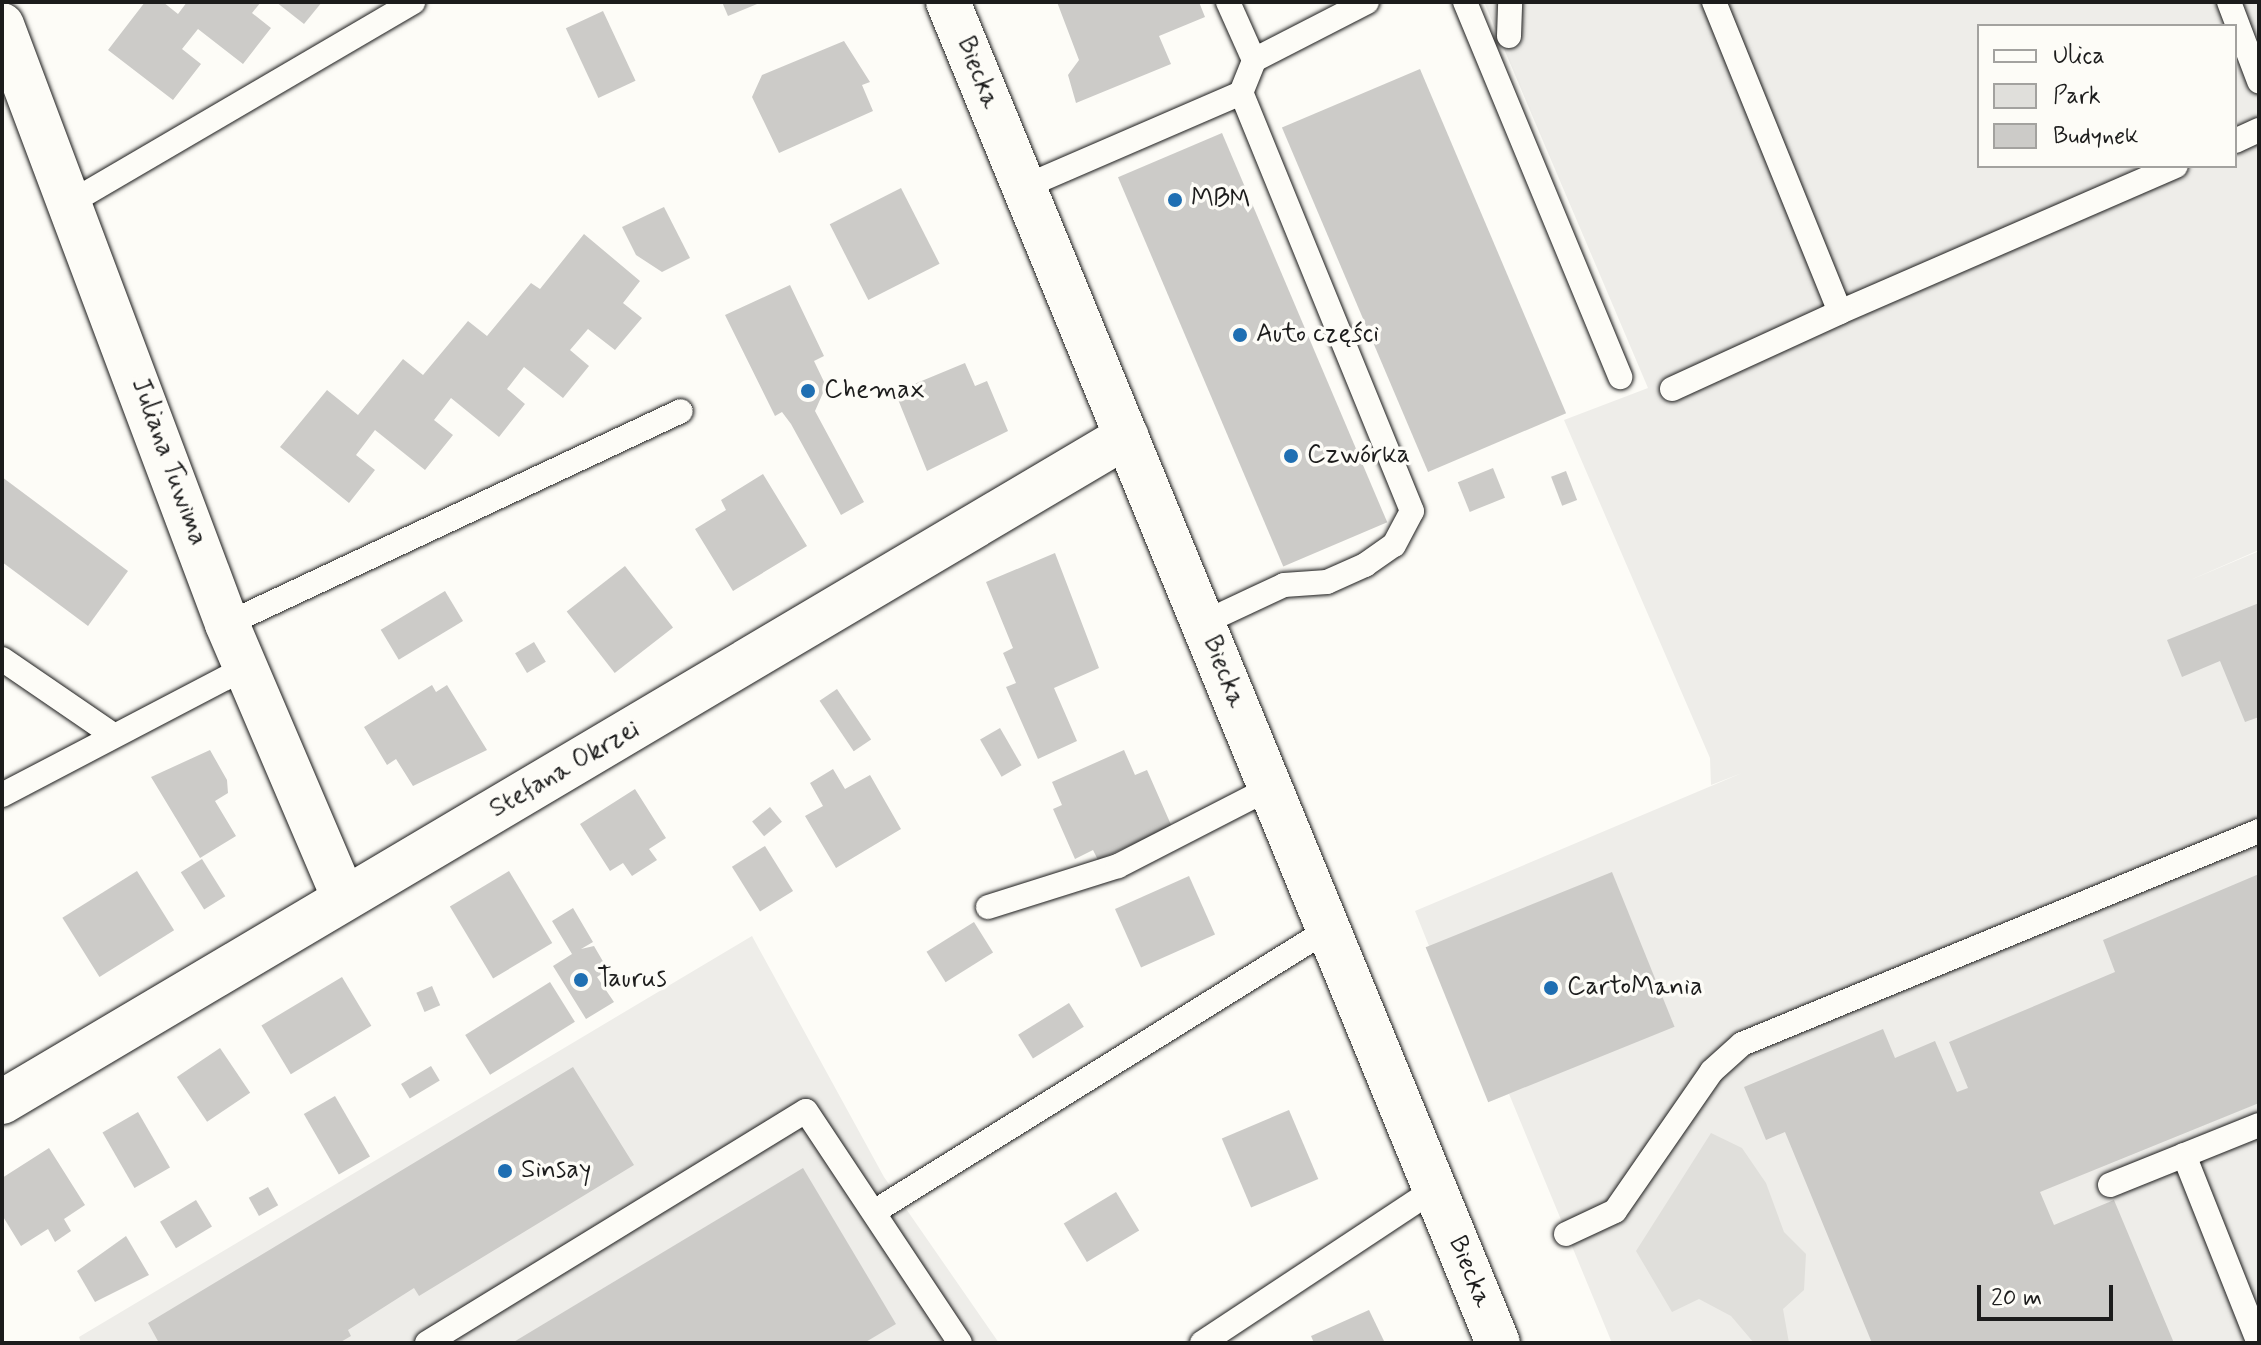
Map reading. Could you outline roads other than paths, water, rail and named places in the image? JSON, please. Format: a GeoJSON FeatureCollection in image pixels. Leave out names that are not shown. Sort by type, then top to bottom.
{"type":"FeatureCollection","features":[{"type":"Feature","properties":{"kind":"street","name":"Biecka"},"geometry":{"type":"LineString","coordinates":[[948,2],[1498,1343]]}},
{"type":"Feature","properties":{"kind":"street","name":"Juliana Tuwima"},"geometry":{"type":"LineString","coordinates":[[2,25],[73,201],[227,624],[343,896]]}},
{"type":"Feature","properties":{"kind":"street","name":"Stefana Okrzei"},"geometry":{"type":"LineString","coordinates":[[2,1102],[343,896],[1127,436]]}},
{"type":"Feature","properties":{"kind":"lane"},"geometry":{"type":"LineString","coordinates":[[73,201],[413,2]]}},
{"type":"Feature","properties":{"kind":"lane"},"geometry":{"type":"LineString","coordinates":[[1228,2],[1254,60]]}},
{"type":"Feature","properties":{"kind":"lane"},"geometry":{"type":"LineString","coordinates":[[1203,623],[1284,585],[1327,582],[1365,565],[1394,545],[1412,511],[1241,93],[1254,60],[1367,2]]}},
{"type":"Feature","properties":{"kind":"lane"},"geometry":{"type":"LineString","coordinates":[[1465,2],[1620,377]]}},
{"type":"Feature","properties":{"kind":"lane"},"geometry":{"type":"LineString","coordinates":[[1509,36],[1510,2]]}},
{"type":"Feature","properties":{"kind":"lane"},"geometry":{"type":"LineString","coordinates":[[1714,2],[1840,312]]}},
{"type":"Feature","properties":{"kind":"lane"},"geometry":{"type":"LineString","coordinates":[[2229,2],[2259,81]]}},
{"type":"Feature","properties":{"kind":"lane"},"geometry":{"type":"LineString","coordinates":[[1024,187],[1241,93]]}},
{"type":"Feature","properties":{"kind":"lane"},"geometry":{"type":"LineString","coordinates":[[2237,140],[2259,130]]}},
{"type":"Feature","properties":{"kind":"lane"},"geometry":{"type":"LineString","coordinates":[[1672,389],[1840,312],[2171,168]]}},
{"type":"Feature","properties":{"kind":"lane"},"geometry":{"type":"LineString","coordinates":[[227,624],[681,411]]}},
{"type":"Feature","properties":{"kind":"lane"},"geometry":{"type":"LineString","coordinates":[[2,659],[113,735]]}},
{"type":"Feature","properties":{"kind":"lane"},"geometry":{"type":"LineString","coordinates":[[2,795],[245,668]]}},
{"type":"Feature","properties":{"kind":"lane"},"geometry":{"type":"LineString","coordinates":[[988,907],[1118,866],[1270,788]]}},
{"type":"Feature","properties":{"kind":"lane"},"geometry":{"type":"LineString","coordinates":[[1566,1234],[1615,1211],[1712,1071],[1742,1044],[2259,831]]}},
{"type":"Feature","properties":{"kind":"lane"},"geometry":{"type":"LineString","coordinates":[[877,1210],[1329,929]]}},
{"type":"Feature","properties":{"kind":"lane"},"geometry":{"type":"LineString","coordinates":[[427,1343],[806,1111],[877,1210],[960,1343]]}},
{"type":"Feature","properties":{"kind":"lane"},"geometry":{"type":"LineString","coordinates":[[2110,1185],[2259,1125]]}},
{"type":"Feature","properties":{"kind":"lane"},"geometry":{"type":"LineString","coordinates":[[2184,1155],[2259,1343]]}},
{"type":"Feature","properties":{"kind":"lane"},"geometry":{"type":"LineString","coordinates":[[1202,1343],[1435,1189]]}},
{"type":"Feature","properties":{"kind":"place","name":"MBM"},"geometry":{"type":"Point","coordinates":[1175,200]}},
{"type":"Feature","properties":{"kind":"place","name":"Auto części"},"geometry":{"type":"Point","coordinates":[1240,335]}},
{"type":"Feature","properties":{"kind":"place","name":"Chemax"},"geometry":{"type":"Point","coordinates":[808,391]}},
{"type":"Feature","properties":{"kind":"place","name":"Czwórka"},"geometry":{"type":"Point","coordinates":[1291,456]}},
{"type":"Feature","properties":{"kind":"place","name":"Taurus"},"geometry":{"type":"Point","coordinates":[581,980]}},
{"type":"Feature","properties":{"kind":"place","name":"CartoMania"},"geometry":{"type":"Point","coordinates":[1551,988]}},
{"type":"Feature","properties":{"kind":"place","name":"Sinsay"},"geometry":{"type":"Point","coordinates":[505,1171]}}]}
